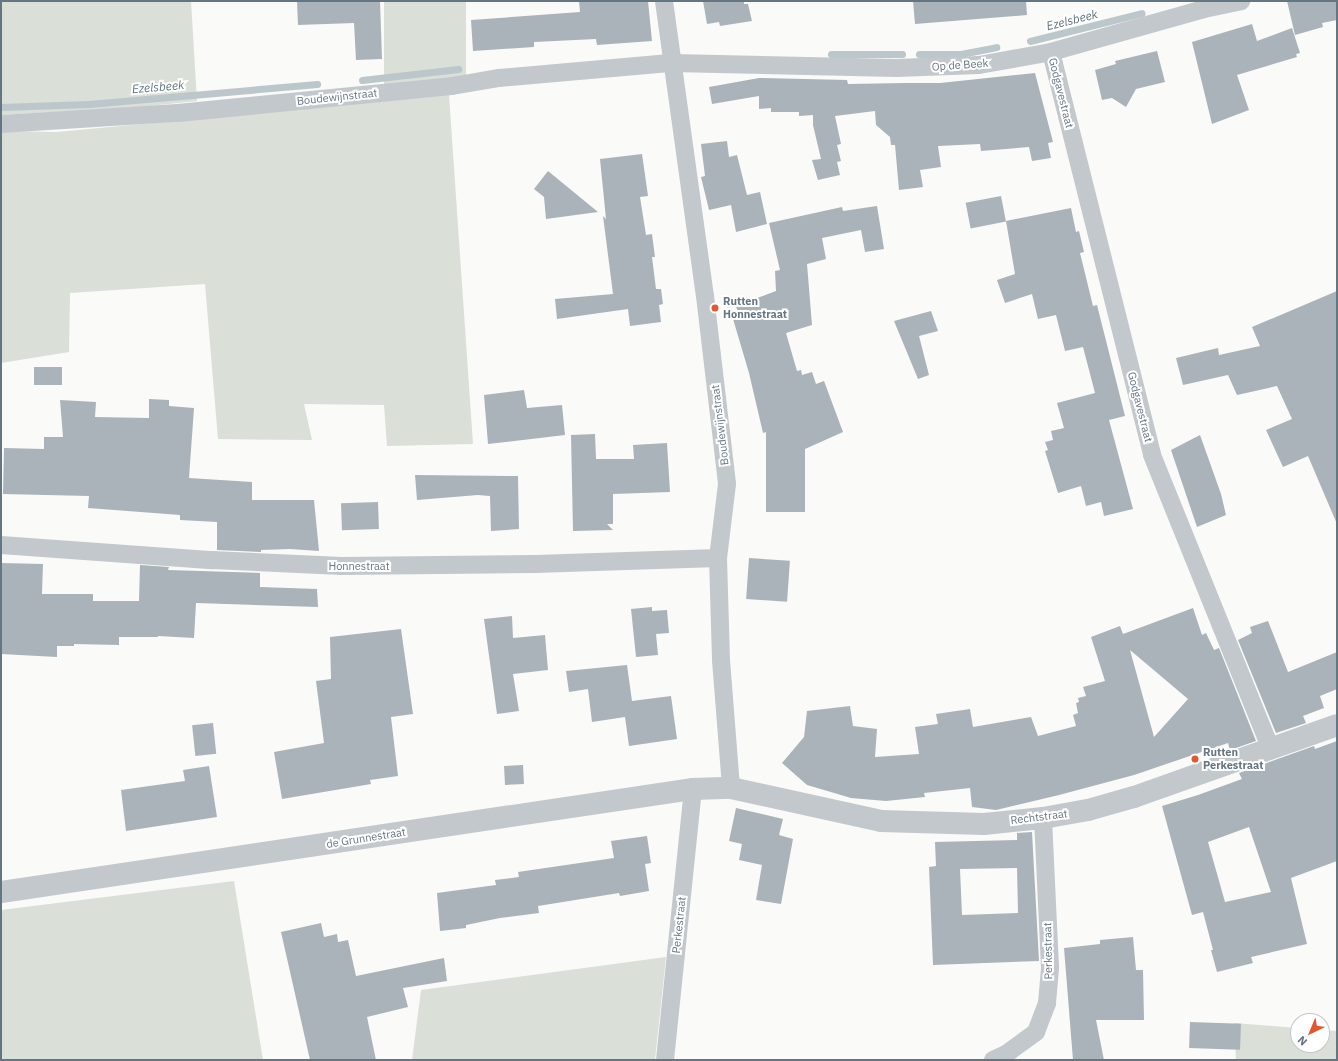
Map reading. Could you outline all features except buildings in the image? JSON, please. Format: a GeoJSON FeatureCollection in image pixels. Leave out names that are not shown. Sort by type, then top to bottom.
{"type":"FeatureCollection","features":[{"type":"Feature","properties":{"kind":"street","name":"Boudewijnstraat"},"geometry":{"type":"LineString","coordinates":[[664,1],[705,296],[727,484],[718,558],[721,660],[731,788]]}},
{"type":"Feature","properties":{"kind":"street","name":"Op de Beek"},"geometry":{"type":"LineString","coordinates":[[672,63],[896,68],[979,65],[1051,52],[1204,5],[1241,1]]}},
{"type":"Feature","properties":{"kind":"street","name":"Godgavestraat"},"geometry":{"type":"LineString","coordinates":[[1051,52],[1152,455],[1271,750]]}},
{"type":"Feature","properties":{"kind":"street","name":"Boudewijnstraat"},"geometry":{"type":"LineString","coordinates":[[1,124],[77,121],[185,112],[452,86],[499,78],[672,63]]}},
{"type":"Feature","properties":{"kind":"street","name":"Honnestraat"},"geometry":{"type":"LineString","coordinates":[[1,545],[212,560],[342,566],[535,564],[718,558]]}},
{"type":"Feature","properties":{"kind":"street","name":"Rechtstraat"},"geometry":{"type":"LineString","coordinates":[[731,788],[881,821],[984,824],[1043,818],[1088,810],[1134,797],[1271,750],[1337,725]]}},
{"type":"Feature","properties":{"kind":"street","name":"de Grunnestraat"},"geometry":{"type":"LineString","coordinates":[[1,892],[693,789],[731,788]]}},
{"type":"Feature","properties":{"kind":"street","name":"Perkestraat"},"geometry":{"type":"LineString","coordinates":[[665,1060],[693,789]]}},
{"type":"Feature","properties":{"kind":"street","name":"Perkestraat"},"geometry":{"type":"LineString","coordinates":[[993,1060],[1006,1054],[1036,1032],[1048,1003],[1050,967],[1043,818]]}},
{"type":"Feature","properties":{"kind":"shaded area"},"geometry":{"type":"Polygon","coordinates":[[[1,1],[191,1],[197,101],[140,107],[1,115],[1,1]]]}},
{"type":"Feature","properties":{"kind":"shaded area"},"geometry":{"type":"Polygon","coordinates":[[[384,1],[466,1],[466,85],[384,85],[384,1]]]}},
{"type":"Feature","properties":{"kind":"shaded area"},"geometry":{"type":"Polygon","coordinates":[[[449,95],[473,444],[387,446],[384,405],[304,404],[312,440],[218,439],[205,284],[70,293],[69,352],[1,363],[1,131],[57,132],[449,95]]]}},
{"type":"Feature","properties":{"kind":"shaded area"},"geometry":{"type":"Polygon","coordinates":[[[234,881],[263,1060],[1,1060],[1,910],[234,881]]]}},
{"type":"Feature","properties":{"kind":"shaded area"},"geometry":{"type":"Polygon","coordinates":[[[666,957],[655,1060],[412,1060],[421,990],[666,957]]]}},
{"type":"Feature","properties":{"kind":"shaded area"},"geometry":{"type":"Polygon","coordinates":[[[1234,1023],[1290,1027],[1290,1053],[1330,1053],[1330,1031],[1337,1031],[1337,1060],[1236,1060],[1234,1023]]]}},
{"type":"Feature","properties":{"kind":"waterway","name":"Ezelsbeek"},"geometry":{"type":"LineString","coordinates":[[1030,41],[1142,13]]}},
{"type":"Feature","properties":{"kind":"waterway","name":"Ezelsbeek"},"geometry":{"type":"LineString","coordinates":[[919,54],[961,54],[996,47]]}},
{"type":"Feature","properties":{"kind":"waterway","name":"Ezelsbeek"},"geometry":{"type":"LineString","coordinates":[[831,54],[902,54]]}},
{"type":"Feature","properties":{"kind":"waterway","name":"Ezelsbeek"},"geometry":{"type":"LineString","coordinates":[[362,80],[458,69]]}},
{"type":"Feature","properties":{"kind":"waterway","name":"Ezelsbeek"},"geometry":{"type":"LineString","coordinates":[[1,107],[89,104],[317,84]]}},
{"type":"Feature","properties":{"kind":"place","name":"Rutten Honnestraat"},"geometry":{"type":"Point","coordinates":[715,308]}},
{"type":"Feature","properties":{"kind":"place","name":"Rutten Perkestraat"},"geometry":{"type":"Point","coordinates":[1195,759]}}]}
